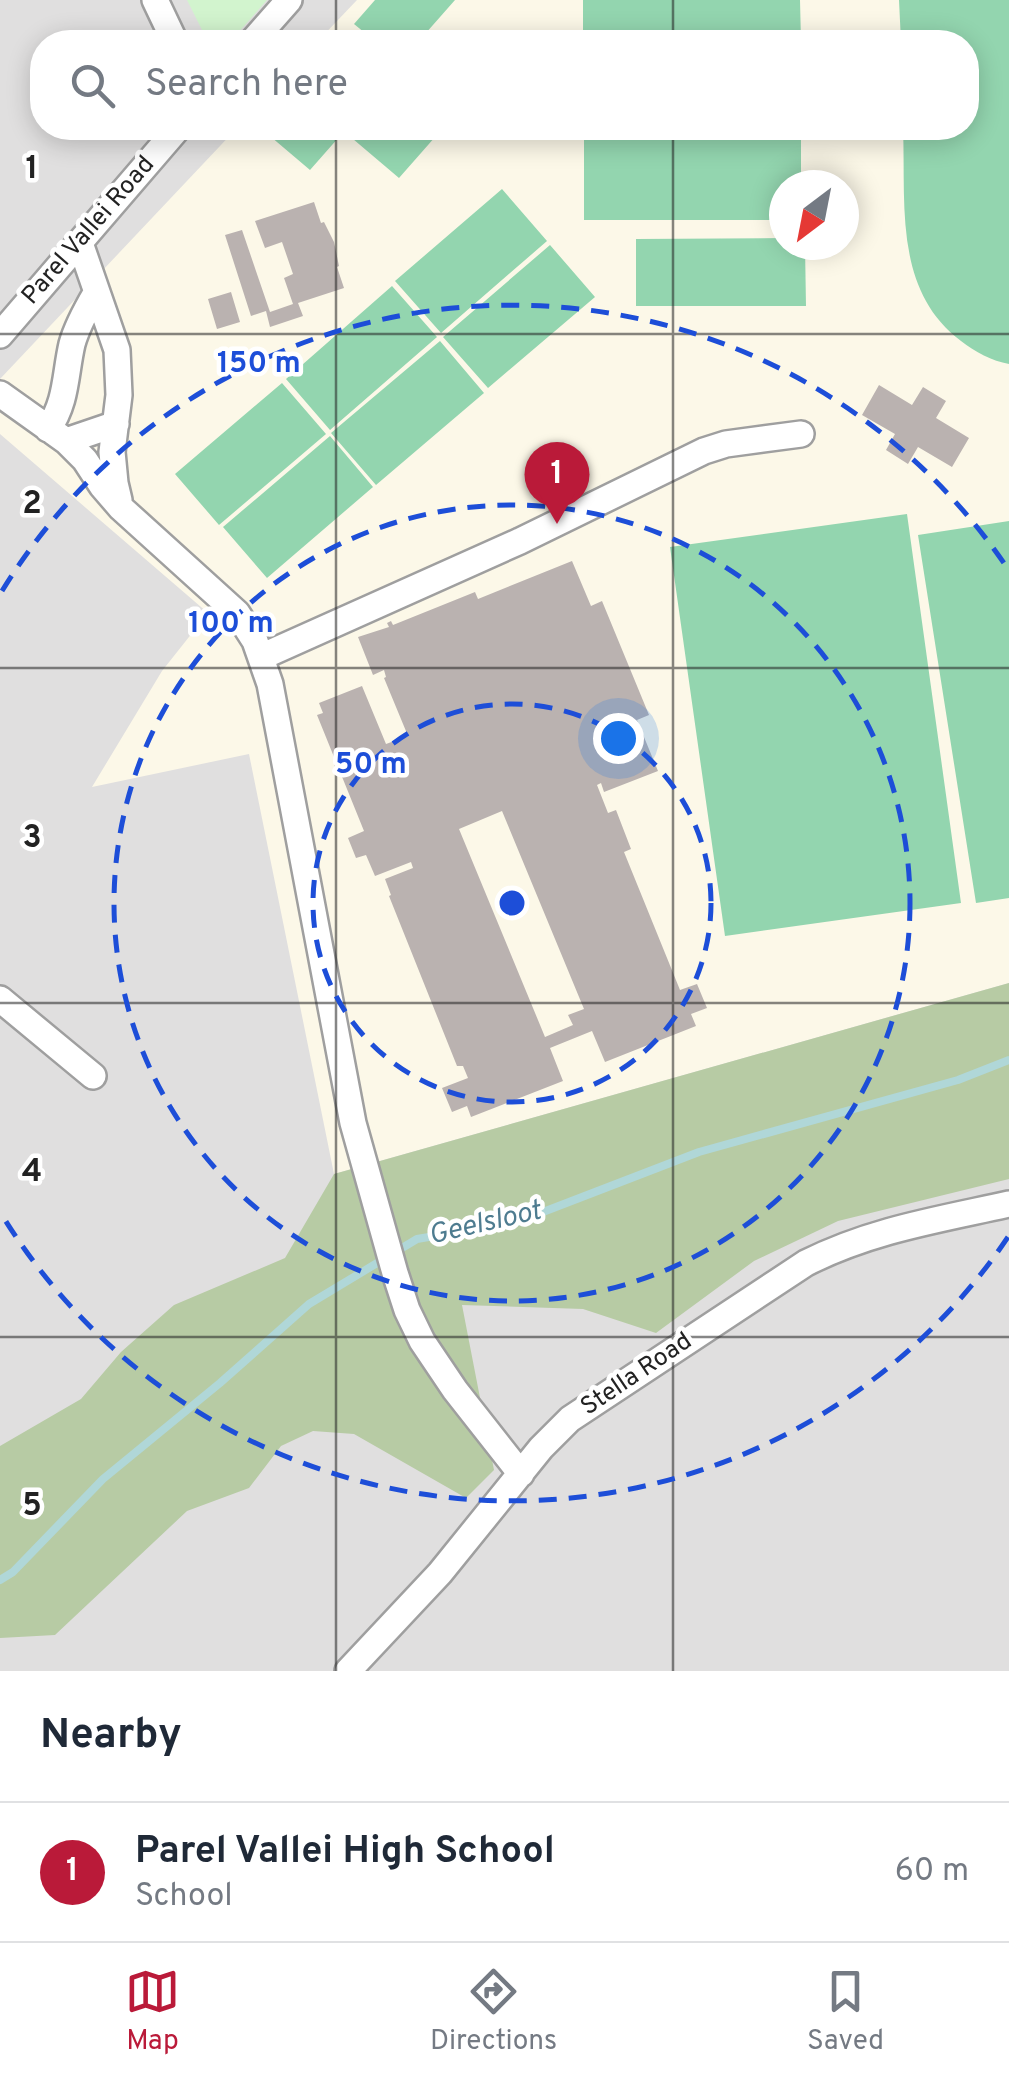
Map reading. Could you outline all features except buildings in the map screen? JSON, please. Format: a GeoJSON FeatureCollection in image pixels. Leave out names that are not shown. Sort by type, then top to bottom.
{"type":"FeatureCollection","features":[{"type":"Feature","properties":{"kind":"street"},"geometry":{"type":"LineString","coordinates":[[154,0],[169,30]]}},
{"type":"Feature","properties":{"kind":"street"},"geometry":{"type":"LineString","coordinates":[[263,30],[289,0]]}},
{"type":"Feature","properties":{"kind":"street","name":"Parel Vallei Road"},"geometry":{"type":"LineString","coordinates":[[0,335],[168,140]]}},
{"type":"Feature","properties":{"kind":"street"},"geometry":{"type":"LineString","coordinates":[[80,243],[117,350],[119,374],[112,466],[121,508]]}},
{"type":"Feature","properties":{"kind":"street"},"geometry":{"type":"LineString","coordinates":[[57,435],[77,328],[96,293]]}},
{"type":"Feature","properties":{"kind":"street"},"geometry":{"type":"LineString","coordinates":[[0,394],[85,460],[121,508],[247,626],[270,684],[353,1123],[401,1292],[422,1341],[520,1474]]}},
{"type":"Feature","properties":{"kind":"street"},"geometry":{"type":"LineString","coordinates":[[57,435],[116,424]]}},
{"type":"Feature","properties":{"kind":"street"},"geometry":{"type":"LineString","coordinates":[[261,657],[520,541],[704,450],[801,434]]}},
{"type":"Feature","properties":{"kind":"street"},"geometry":{"type":"LineString","coordinates":[[0,999],[93,1076]]}},
{"type":"Feature","properties":{"kind":"street","name":"Stella Road"},"geometry":{"type":"LineString","coordinates":[[348,1671],[440,1573],[541,1448],[570,1420],[806,1262],[887,1230],[1009,1204]]}},
{"type":"Feature","properties":{"kind":"shaded area"},"geometry":{"type":"Polygon","coordinates":[[[0,0],[1009,0],[1009,1671],[0,1671],[0,0]]]}},
{"type":"Feature","properties":{"kind":"shaded area"},"geometry":{"type":"Polygon","coordinates":[[[357,0],[1009,0],[1009,983],[334,1174],[249,754],[92,787],[162,671],[208,613],[0,434],[0,379],[226,140],[979,140],[979,30],[328,30],[357,0]]]}},
{"type":"Feature","properties":{"kind":"green space"},"geometry":{"type":"Polygon","coordinates":[[[187,0],[267,0],[241,30],[202,30],[187,0]]]}},
{"type":"Feature","properties":{"kind":"green space"},"geometry":{"type":"Polygon","coordinates":[[[375,0],[455,0],[429,30],[361,30],[354,24],[375,0]]]}},
{"type":"Feature","properties":{"kind":"green space"},"geometry":{"type":"Polygon","coordinates":[[[583,0],[800,0],[801,30],[583,30],[583,0]]]}},
{"type":"Feature","properties":{"kind":"green space"},"geometry":{"type":"Polygon","coordinates":[[[899,0],[1009,0],[1009,364],[972,349],[939,320],[914,271],[905,215],[903,140],[979,140],[979,30],[900,30],[899,0]]]}},
{"type":"Feature","properties":{"kind":"green space"},"geometry":{"type":"Polygon","coordinates":[[[275,140],[336,140],[310,170],[275,140]]]}},
{"type":"Feature","properties":{"kind":"green space"},"geometry":{"type":"Polygon","coordinates":[[[354,140],[432,140],[399,178],[354,140]]]}},
{"type":"Feature","properties":{"kind":"green space"},"geometry":{"type":"Polygon","coordinates":[[[584,140],[801,140],[801,170],[769,170],[769,220],[584,220],[584,140]]]}},
{"type":"Feature","properties":{"kind":"green space"},"geometry":{"type":"Polygon","coordinates":[[[502,189],[547,241],[441,333],[395,281],[502,189]]]}},
{"type":"Feature","properties":{"kind":"green space"},"geometry":{"type":"Polygon","coordinates":[[[769,238],[769,260],[805,260],[806,306],[636,306],[636,239],[769,238]]]}},
{"type":"Feature","properties":{"kind":"green space"},"geometry":{"type":"Polygon","coordinates":[[[550,245],[595,297],[488,388],[443,337],[550,245]]]}},
{"type":"Feature","properties":{"kind":"green space"},"geometry":{"type":"Polygon","coordinates":[[[392,286],[437,337],[330,430],[286,379],[392,286]]]}},
{"type":"Feature","properties":{"kind":"green space"},"geometry":{"type":"Polygon","coordinates":[[[440,341],[484,393],[376,485],[331,433],[440,341]]]}},
{"type":"Feature","properties":{"kind":"green space"},"geometry":{"type":"Polygon","coordinates":[[[282,383],[326,434],[219,525],[175,474],[282,383]]]}},
{"type":"Feature","properties":{"kind":"green space"},"geometry":{"type":"Polygon","coordinates":[[[330,436],[373,487],[267,578],[223,527],[330,436]]]}},
{"type":"Feature","properties":{"kind":"green space"},"geometry":{"type":"Polygon","coordinates":[[[907,514],[961,903],[725,936],[670,547],[907,514]]]}},
{"type":"Feature","properties":{"kind":"green space"},"geometry":{"type":"Polygon","coordinates":[[[1009,521],[1009,898],[976,903],[918,535],[1009,521]]]}},
{"type":"Feature","properties":{"kind":"green space"},"geometry":{"type":"Polygon","coordinates":[[[1009,983],[1009,1179],[838,1221],[754,1261],[656,1333],[583,1309],[462,1305],[494,1470],[466,1498],[354,1434],[313,1431],[281,1446],[249,1488],[187,1511],[55,1635],[0,1638],[0,1446],[81,1399],[121,1352],[174,1305],[285,1258],[334,1174],[1009,983]]]}},
{"type":"Feature","properties":{"kind":"waterway","name":"Geelsloot"},"geometry":{"type":"LineString","coordinates":[[0,1580],[13,1572],[103,1479],[309,1304],[417,1239],[517,1222],[699,1152],[958,1080],[1009,1060]]}},
{"type":"Feature","properties":{"kind":"place","name":"Parel Vallei High School"},"geometry":{"type":"Point","coordinates":[557,524]}}]}
